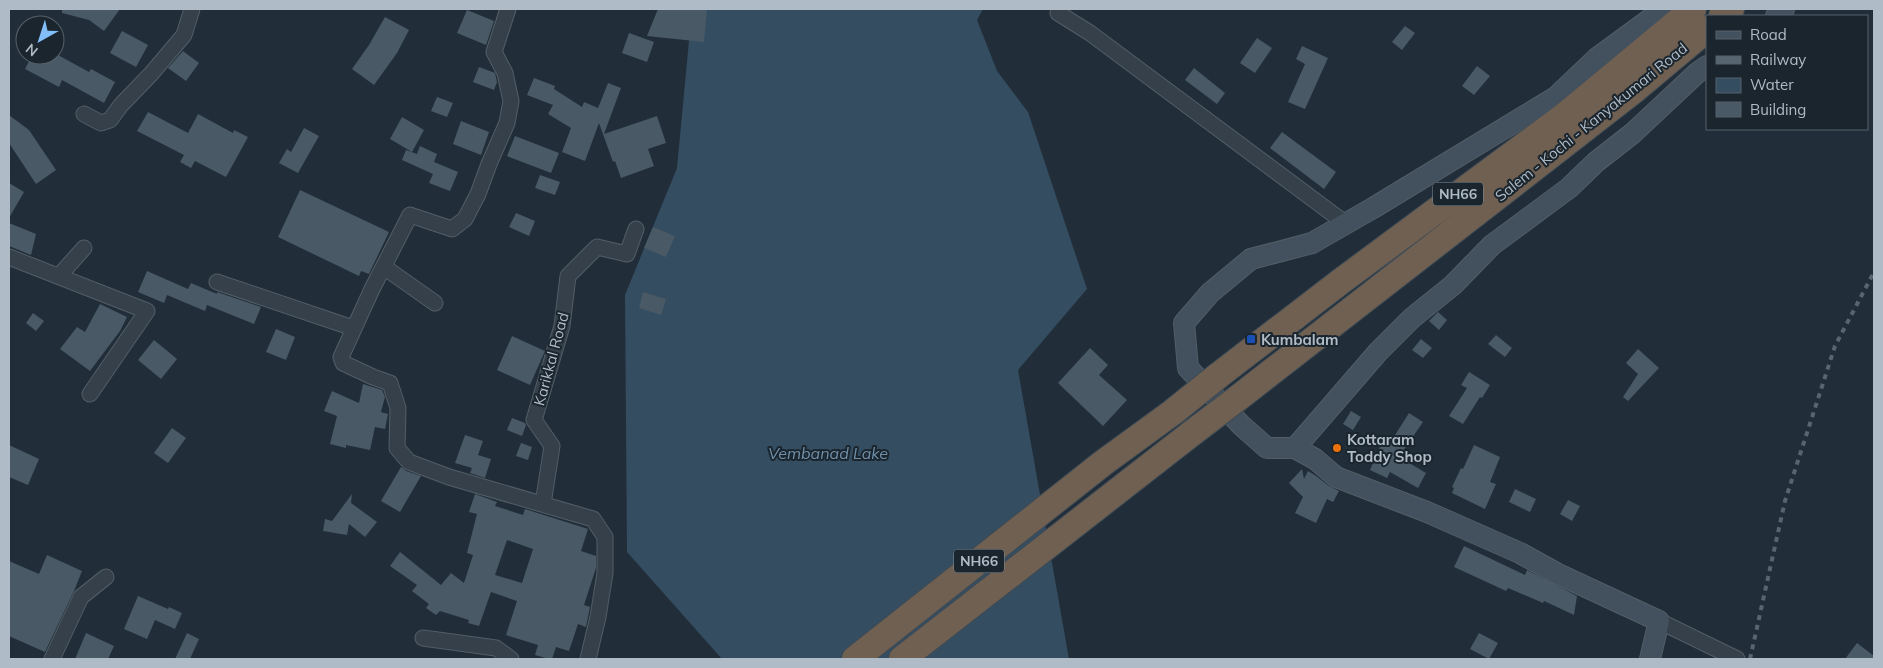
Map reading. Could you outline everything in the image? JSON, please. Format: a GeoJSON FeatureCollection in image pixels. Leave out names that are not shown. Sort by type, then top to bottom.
{"type":"FeatureCollection","features":[{"type":"Feature","properties":{"kind":"highway","name":"Salem - Kochi - Kanyakumari Road"},"geometry":{"type":"LineString","coordinates":[[855,659],[1102,464],[1173,412],[1340,282],[1564,116],[1693,9]]}},
{"type":"Feature","properties":{"kind":"highway","name":"Salem - Kochi - Kanyakumari Road"},"geometry":{"type":"LineString","coordinates":[[902,659],[1633,90],[1706,30]]}},
{"type":"Feature","properties":{"kind":"street"},"geometry":{"type":"LineString","coordinates":[[84,114],[101,123],[110,120],[121,105],[151,74],[184,35],[192,9]]}},
{"type":"Feature","properties":{"kind":"street"},"geometry":{"type":"LineString","coordinates":[[508,9],[494,52],[505,73],[511,100],[507,123],[478,194],[465,219],[452,229],[410,215],[353,328],[342,358],[343,363],[374,378],[390,383],[398,408],[398,448],[409,462],[449,478],[593,519],[605,537],[605,573],[598,617],[588,659]]}},
{"type":"Feature","properties":{"kind":"street"},"geometry":{"type":"LineString","coordinates":[[1664,9],[1597,58],[1556,97],[1312,243],[1251,259],[1210,293],[1184,323],[1188,368],[1242,425],[1267,448],[1295,448],[1315,459],[1336,477],[1427,512],[1520,553],[1566,578],[1737,659]]}},
{"type":"Feature","properties":{"kind":"street"},"geometry":{"type":"LineString","coordinates":[[1058,13],[1090,33],[1345,224]]}},
{"type":"Feature","properties":{"kind":"street"},"geometry":{"type":"LineString","coordinates":[[1295,448],[1378,352],[1412,318],[1452,284],[1492,245],[1569,188],[1596,162],[1633,133],[1706,67]]}},
{"type":"Feature","properties":{"kind":"street","name":"Karikkal Road"},"geometry":{"type":"LineString","coordinates":[[543,504],[552,446],[534,420],[562,326],[568,276],[598,247],[627,254],[636,228]]}},
{"type":"Feature","properties":{"kind":"street"},"geometry":{"type":"LineString","coordinates":[[59,276],[84,248]]}},
{"type":"Feature","properties":{"kind":"street"},"geometry":{"type":"LineString","coordinates":[[9,257],[147,311],[90,394]]}},
{"type":"Feature","properties":{"kind":"street"},"geometry":{"type":"LineString","coordinates":[[384,267],[435,303]]}},
{"type":"Feature","properties":{"kind":"street"},"geometry":{"type":"LineString","coordinates":[[217,282],[353,328]]}},
{"type":"Feature","properties":{"kind":"street"},"geometry":{"type":"LineString","coordinates":[[52,659],[81,597],[106,577]]}},
{"type":"Feature","properties":{"kind":"street"},"geometry":{"type":"LineString","coordinates":[[1650,659],[1660,621]]}},
{"type":"Feature","properties":{"kind":"street"},"geometry":{"type":"LineString","coordinates":[[423,638],[496,648],[511,659]]}},
{"type":"Feature","properties":{"kind":"water","name":"Vembanad Lake"},"geometry":{"type":"Polygon","coordinates":[[[692,9],[983,9],[977,20],[997,71],[1028,112],[1087,289],[1018,370],[1069,659],[722,659],[627,552],[625,295],[677,168],[692,9]]]}},
{"type":"Feature","properties":{"kind":"building"},"geometry":{"type":"Polygon","coordinates":[[[62,9],[120,9],[104,31],[89,20],[62,13],[62,9]]]}},
{"type":"Feature","properties":{"kind":"building"},"geometry":{"type":"Polygon","coordinates":[[[658,9],[707,9],[704,42],[647,36],[658,9]]]}},
{"type":"Feature","properties":{"kind":"building"},"geometry":{"type":"Polygon","coordinates":[[[467,10],[494,21],[486,45],[457,33],[467,10]]]}},
{"type":"Feature","properties":{"kind":"building"},"geometry":{"type":"Polygon","coordinates":[[[385,17],[409,30],[397,53],[374,85],[352,69],[385,17]]]}},
{"type":"Feature","properties":{"kind":"building"},"geometry":{"type":"Polygon","coordinates":[[[1405,26],[1415,33],[1402,50],[1392,42],[1405,26]]]}},
{"type":"Feature","properties":{"kind":"building"},"geometry":{"type":"Polygon","coordinates":[[[122,31],[148,45],[136,67],[110,53],[122,31]]]}},
{"type":"Feature","properties":{"kind":"building"},"geometry":{"type":"Polygon","coordinates":[[[629,33],[654,42],[647,62],[622,53],[629,33]]]}},
{"type":"Feature","properties":{"kind":"building"},"geometry":{"type":"Polygon","coordinates":[[[1257,38],[1272,48],[1255,73],[1240,63],[1257,38]]]}},
{"type":"Feature","properties":{"kind":"building"},"geometry":{"type":"Polygon","coordinates":[[[1302,46],[1328,58],[1305,109],[1288,102],[1305,64],[1296,59],[1302,46]]]}},
{"type":"Feature","properties":{"kind":"building"},"geometry":{"type":"Polygon","coordinates":[[[183,51],[199,63],[186,81],[168,68],[183,51]]]}},
{"type":"Feature","properties":{"kind":"building"},"geometry":{"type":"Polygon","coordinates":[[[65,59],[89,72],[91,69],[115,82],[104,103],[62,80],[59,87],[25,69],[27,65],[65,65],[65,59]]]}},
{"type":"Feature","properties":{"kind":"building"},"geometry":{"type":"Polygon","coordinates":[[[1477,66],[1490,76],[1474,95],[1462,86],[1477,66]]]}},
{"type":"Feature","properties":{"kind":"building"},"geometry":{"type":"Polygon","coordinates":[[[479,67],[495,73],[497,82],[494,90],[473,82],[479,67]]]}},
{"type":"Feature","properties":{"kind":"building"},"geometry":{"type":"Polygon","coordinates":[[[1194,68],[1225,93],[1217,104],[1185,80],[1194,68]]]}},
{"type":"Feature","properties":{"kind":"building"},"geometry":{"type":"Polygon","coordinates":[[[534,78],[555,86],[554,89],[582,107],[584,102],[598,108],[608,83],[621,88],[604,134],[657,116],[666,143],[648,149],[654,166],[621,178],[599,123],[585,161],[562,152],[571,128],[548,114],[553,105],[527,95],[534,78]]]}},
{"type":"Feature","properties":{"kind":"building"},"geometry":{"type":"Polygon","coordinates":[[[437,97],[453,103],[447,117],[431,111],[437,97]]]}},
{"type":"Feature","properties":{"kind":"building"},"geometry":{"type":"Polygon","coordinates":[[[148,112],[188,133],[198,114],[233,133],[234,130],[248,137],[226,177],[195,161],[191,168],[180,162],[184,155],[137,131],[148,112]]]}},
{"type":"Feature","properties":{"kind":"building"},"geometry":{"type":"Polygon","coordinates":[[[9,115],[29,130],[56,170],[36,184],[9,143],[9,115]]]}},
{"type":"Feature","properties":{"kind":"building"},"geometry":{"type":"Polygon","coordinates":[[[402,117],[424,130],[412,152],[390,139],[402,117]]]}},
{"type":"Feature","properties":{"kind":"building"},"geometry":{"type":"Polygon","coordinates":[[[461,121],[489,132],[481,155],[453,144],[461,121]]]}},
{"type":"Feature","properties":{"kind":"building"},"geometry":{"type":"Polygon","coordinates":[[[304,128],[319,136],[298,173],[279,163],[287,149],[291,152],[304,128]]]}},
{"type":"Feature","properties":{"kind":"building"},"geometry":{"type":"Polygon","coordinates":[[[1282,132],[1336,172],[1324,189],[1270,148],[1282,132]]]}},
{"type":"Feature","properties":{"kind":"building"},"geometry":{"type":"Polygon","coordinates":[[[515,136],[559,153],[551,173],[507,156],[515,136]]]}},
{"type":"Feature","properties":{"kind":"building"},"geometry":{"type":"Polygon","coordinates":[[[420,146],[437,154],[434,162],[458,172],[450,191],[429,183],[433,174],[402,160],[406,150],[417,154],[420,146]]]}},
{"type":"Feature","properties":{"kind":"building"},"geometry":{"type":"Polygon","coordinates":[[[540,175],[560,182],[555,195],[535,188],[540,175]]]}},
{"type":"Feature","properties":{"kind":"building"},"geometry":{"type":"Polygon","coordinates":[[[9,183],[24,192],[9,218],[9,183]]]}},
{"type":"Feature","properties":{"kind":"building"},"geometry":{"type":"Polygon","coordinates":[[[300,190],[389,232],[369,274],[361,271],[359,276],[278,237],[300,190]]]}},
{"type":"Feature","properties":{"kind":"building"},"geometry":{"type":"Polygon","coordinates":[[[516,213],[535,221],[529,236],[509,227],[516,213]]]}},
{"type":"Feature","properties":{"kind":"building"},"geometry":{"type":"Polygon","coordinates":[[[9,223],[36,234],[31,255],[9,246],[9,223]]]}},
{"type":"Feature","properties":{"kind":"building"},"geometry":{"type":"Polygon","coordinates":[[[653,227],[675,236],[666,257],[644,248],[653,227]]]}},
{"type":"Feature","properties":{"kind":"building"},"geometry":{"type":"Polygon","coordinates":[[[147,271],[188,289],[191,283],[217,294],[217,292],[261,307],[254,324],[207,305],[205,311],[167,295],[164,303],[138,292],[147,271]]]}},
{"type":"Feature","properties":{"kind":"building"},"geometry":{"type":"Polygon","coordinates":[[[643,292],[666,299],[661,315],[639,308],[643,292]]]}},
{"type":"Feature","properties":{"kind":"building"},"geometry":{"type":"Polygon","coordinates":[[[100,304],[127,317],[120,331],[90,371],[60,349],[77,327],[85,332],[100,304]]]}},
{"type":"Feature","properties":{"kind":"building"},"geometry":{"type":"Polygon","coordinates":[[[1438,312],[1447,320],[1439,330],[1429,321],[1438,312]]]}},
{"type":"Feature","properties":{"kind":"building"},"geometry":{"type":"Polygon","coordinates":[[[33,313],[44,321],[36,331],[26,323],[33,313]]]}},
{"type":"Feature","properties":{"kind":"building"},"geometry":{"type":"Polygon","coordinates":[[[276,329],[295,337],[286,360],[266,352],[276,329]]]}},
{"type":"Feature","properties":{"kind":"building"},"geometry":{"type":"Polygon","coordinates":[[[1496,335],[1512,348],[1505,357],[1488,344],[1496,335]]]}},
{"type":"Feature","properties":{"kind":"building"},"geometry":{"type":"Polygon","coordinates":[[[512,336],[545,351],[530,385],[497,370],[512,336]]]}},
{"type":"Feature","properties":{"kind":"building"},"geometry":{"type":"Polygon","coordinates":[[[1421,339],[1432,348],[1423,358],[1412,350],[1421,339]]]}},
{"type":"Feature","properties":{"kind":"building"},"geometry":{"type":"Polygon","coordinates":[[[154,340],[177,359],[161,379],[138,360],[154,340]]]}},
{"type":"Feature","properties":{"kind":"building"},"geometry":{"type":"Polygon","coordinates":[[[1090,348],[1108,365],[1099,375],[1127,400],[1103,426],[1058,383],[1090,348]]]}},
{"type":"Feature","properties":{"kind":"building"},"geometry":{"type":"Polygon","coordinates":[[[1638,349],[1659,368],[1628,401],[1623,397],[1638,374],[1626,363],[1638,349]]]}},
{"type":"Feature","properties":{"kind":"building"},"geometry":{"type":"Polygon","coordinates":[[[1469,372],[1490,385],[1463,424],[1449,416],[1467,388],[1461,385],[1469,372]]]}},
{"type":"Feature","properties":{"kind":"building"},"geometry":{"type":"Polygon","coordinates":[[[363,384],[382,390],[385,397],[381,412],[388,414],[385,429],[375,427],[370,450],[346,445],[346,448],[330,444],[337,416],[324,411],[332,391],[359,403],[363,384]]]}},
{"type":"Feature","properties":{"kind":"building"},"geometry":{"type":"Polygon","coordinates":[[[1351,411],[1361,417],[1353,430],[1343,424],[1351,411]]]}},
{"type":"Feature","properties":{"kind":"building"},"geometry":{"type":"Polygon","coordinates":[[[1409,413],[1423,422],[1399,457],[1426,473],[1418,488],[1390,472],[1387,478],[1370,470],[1383,440],[1390,443],[1409,413]]]}},
{"type":"Feature","properties":{"kind":"building"},"geometry":{"type":"Polygon","coordinates":[[[512,418],[525,423],[522,436],[507,430],[512,418]]]}},
{"type":"Feature","properties":{"kind":"building"},"geometry":{"type":"Polygon","coordinates":[[[172,428],[186,438],[168,463],[154,453],[172,428]]]}},
{"type":"Feature","properties":{"kind":"building"},"geometry":{"type":"Polygon","coordinates":[[[465,435],[483,441],[478,455],[491,459],[485,478],[470,473],[472,468],[455,463],[465,435]]]}},
{"type":"Feature","properties":{"kind":"building"},"geometry":{"type":"Polygon","coordinates":[[[521,443],[532,447],[528,460],[516,456],[521,443]]]}},
{"type":"Feature","properties":{"kind":"building"},"geometry":{"type":"Polygon","coordinates":[[[9,445],[39,459],[28,485],[9,477],[9,445]]]}},
{"type":"Feature","properties":{"kind":"building"},"geometry":{"type":"Polygon","coordinates":[[[1474,445],[1500,457],[1490,482],[1496,484],[1485,509],[1452,493],[1454,488],[1452,487],[1474,445]]]}},
{"type":"Feature","properties":{"kind":"building"},"geometry":{"type":"Polygon","coordinates":[[[401,467],[406,471],[421,476],[400,512],[381,501],[401,467]]]}},
{"type":"Feature","properties":{"kind":"building"},"geometry":{"type":"Polygon","coordinates":[[[1302,469],[1304,479],[1308,471],[1339,491],[1333,502],[1327,499],[1316,523],[1295,513],[1303,497],[1289,483],[1302,469]]]}},
{"type":"Feature","properties":{"kind":"building"},"geometry":{"type":"Polygon","coordinates":[[[1515,489],[1536,499],[1530,512],[1509,502],[1515,489]]]}},
{"type":"Feature","properties":{"kind":"building"},"geometry":{"type":"Polygon","coordinates":[[[352,494],[351,503],[377,522],[365,537],[349,524],[347,535],[323,531],[325,519],[332,521],[352,494]]]}},
{"type":"Feature","properties":{"kind":"building"},"geometry":{"type":"Polygon","coordinates":[[[475,494],[497,502],[495,506],[523,515],[525,509],[588,529],[581,551],[596,556],[596,568],[584,605],[590,607],[586,627],[578,624],[569,651],[556,647],[552,659],[549,659],[535,655],[538,645],[506,635],[517,601],[491,592],[479,626],[468,623],[469,620],[440,611],[436,615],[426,608],[429,604],[412,591],[417,585],[390,566],[400,552],[441,585],[451,573],[464,583],[473,555],[467,553],[477,514],[469,512],[475,494]],[[507,540],[495,575],[522,583],[533,549],[507,540]]]}},
{"type":"Feature","properties":{"kind":"building"},"geometry":{"type":"Polygon","coordinates":[[[1568,500],[1580,506],[1572,521],[1560,514],[1568,500]]]}},
{"type":"Feature","properties":{"kind":"building"},"geometry":{"type":"Polygon","coordinates":[[[1464,546],[1525,575],[1527,570],[1577,596],[1574,615],[1544,601],[1543,603],[1508,588],[1506,591],[1454,567],[1464,546]]]}},
{"type":"Feature","properties":{"kind":"building"},"geometry":{"type":"Polygon","coordinates":[[[47,555],[82,571],[45,652],[9,636],[9,561],[39,574],[47,555]]]}},
{"type":"Feature","properties":{"kind":"building"},"geometry":{"type":"Polygon","coordinates":[[[138,596],[182,613],[175,629],[155,620],[147,639],[124,629],[138,596]]]}},
{"type":"Feature","properties":{"kind":"building"},"geometry":{"type":"Polygon","coordinates":[[[86,633],[114,646],[108,659],[75,659],[86,633]]]}},
{"type":"Feature","properties":{"kind":"building"},"geometry":{"type":"Polygon","coordinates":[[[187,633],[199,639],[190,659],[175,659],[187,633]]]}},
{"type":"Feature","properties":{"kind":"building"},"geometry":{"type":"Polygon","coordinates":[[[1479,633],[1498,643],[1489,659],[1470,649],[1479,633]]]}},
{"type":"Feature","properties":{"kind":"building"},"geometry":{"type":"Polygon","coordinates":[[[1857,643],[1874,656],[1874,659],[1845,659],[1857,643]]]}},
{"type":"Feature","properties":{"kind":"railway"},"geometry":{"type":"LineString","coordinates":[[1750,659],[1785,501],[1835,346],[1874,272]]}},
{"type":"Feature","properties":{"kind":"place","name":"Kumbalam"},"geometry":{"type":"Point","coordinates":[1251,339]}},
{"type":"Feature","properties":{"kind":"place","name":"Kottaram Toddy Shop"},"geometry":{"type":"Point","coordinates":[1337,448]}}]}
